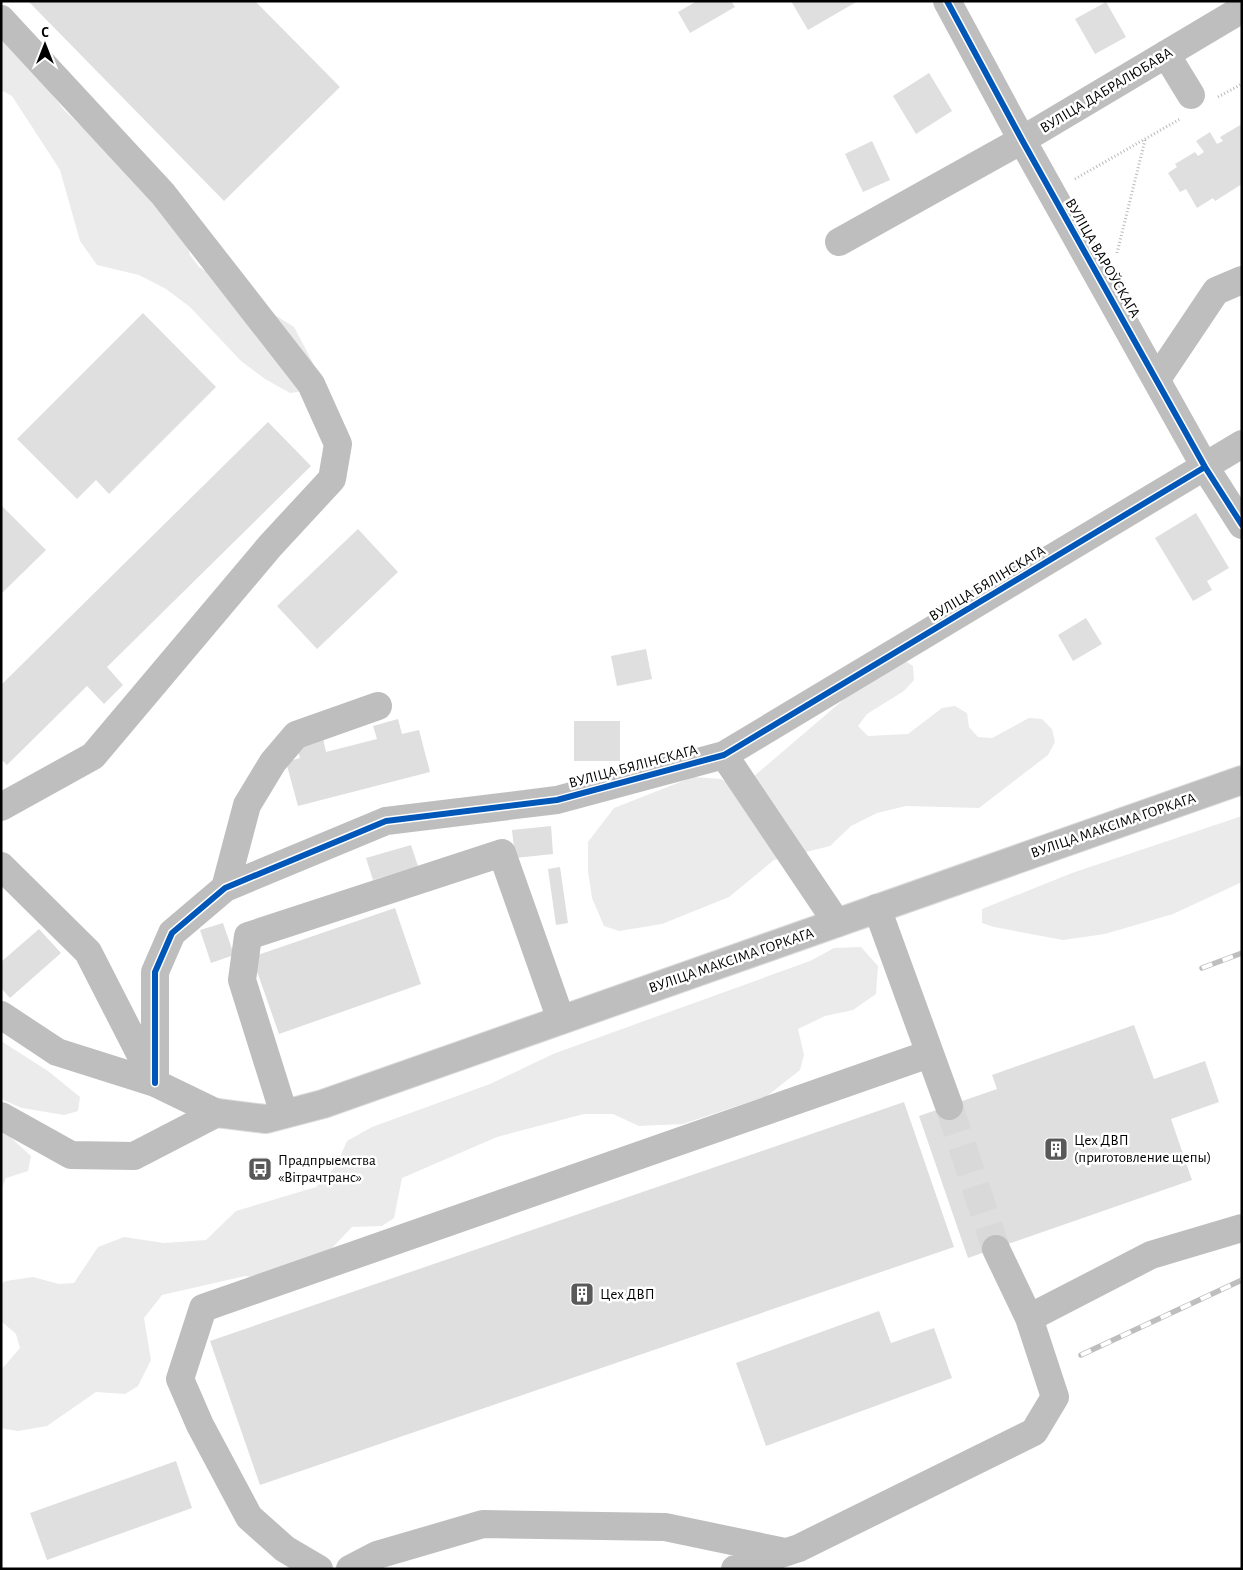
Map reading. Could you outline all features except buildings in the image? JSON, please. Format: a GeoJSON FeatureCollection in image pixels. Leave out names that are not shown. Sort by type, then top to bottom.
{"type":"FeatureCollection","features":[{"type":"Feature","properties":{"kind":"street","name":"ВУЛІЦА ВАРОЎСКАГА"},"geometry":{"type":"LineString","coordinates":[[947,1],[1022,140],[1205,467],[1242,525]]}},
{"type":"Feature","properties":{"kind":"street","name":"ВУЛІЦА ДАБРАЛЮБАВА"},"geometry":{"type":"LineString","coordinates":[[839,242],[1022,140],[1242,9]]}},
{"type":"Feature","properties":{"kind":"street"},"geometry":{"type":"LineString","coordinates":[[1,19],[163,194],[311,384],[338,444],[332,479],[270,546],[93,756],[1,807]]}},
{"type":"Feature","properties":{"kind":"street"},"geometry":{"type":"LineString","coordinates":[[1166,54],[1188,106]]}},
{"type":"Feature","properties":{"kind":"street"},"geometry":{"type":"LineString","coordinates":[[1157,379],[1216,291],[1242,280]]}},
{"type":"Feature","properties":{"kind":"street","name":"ВУЛІЦА БЯЛІНСКАГА"},"geometry":{"type":"LineString","coordinates":[[155,1083],[155,972],[172,933],[225,888],[386,821],[557,800],[724,755],[1242,444]]}},
{"type":"Feature","properties":{"kind":"street"},"geometry":{"type":"LineString","coordinates":[[225,888],[247,805],[273,762],[296,735],[378,706]]}},
{"type":"Feature","properties":{"kind":"street"},"geometry":{"type":"LineString","coordinates":[[724,755],[837,923]]}},
{"type":"Feature","properties":{"kind":"street","name":"ВУЛІЦА МАКСІМА ГОРКАГА"},"geometry":{"type":"LineString","coordinates":[[1,1014],[58,1052],[155,1083],[217,1113],[266,1119],[323,1104],[1242,780]]}},
{"type":"Feature","properties":{"kind":"street"},"geometry":{"type":"LineString","coordinates":[[284,1114],[242,980],[248,936],[502,852],[561,1020]]}},
{"type":"Feature","properties":{"kind":"street"},"geometry":{"type":"LineString","coordinates":[[1,866],[88,952],[155,1083]]}},
{"type":"Feature","properties":{"kind":"street"},"geometry":{"type":"LineString","coordinates":[[877,908],[949,1106]]}},
{"type":"Feature","properties":{"kind":"street"},"geometry":{"type":"LineString","coordinates":[[319,1569],[285,1549],[249,1517],[200,1425],[180,1379],[203,1308],[929,1054]]}},
{"type":"Feature","properties":{"kind":"street"},"geometry":{"type":"LineString","coordinates":[[1,1116],[71,1155],[134,1156],[217,1113]]}},
{"type":"Feature","properties":{"kind":"street"},"geometry":{"type":"LineString","coordinates":[[1029,1318],[1151,1255],[1242,1228]]}},
{"type":"Feature","properties":{"kind":"street"},"geometry":{"type":"LineString","coordinates":[[735,1569],[808,1544],[1034,1432],[1054,1397],[1029,1318],[996,1249]]}},
{"type":"Feature","properties":{"kind":"street"},"geometry":{"type":"LineString","coordinates":[[350,1569],[377,1555],[483,1524],[665,1527],[786,1552]]}},
{"type":"Feature","properties":{"kind":"path"},"geometry":{"type":"LineString","coordinates":[[1218,98],[1242,84]]}},
{"type":"Feature","properties":{"kind":"path"},"geometry":{"type":"LineString","coordinates":[[1051,192],[1145,139],[1188,106]]}},
{"type":"Feature","properties":{"kind":"path"},"geometry":{"type":"LineString","coordinates":[[1108,292],[1145,139]]}},
{"type":"Feature","properties":{"kind":"shaded area"},"geometry":{"type":"Polygon","coordinates":[[[1,34],[11,42],[65,111],[108,151],[178,201],[190,255],[199,267],[294,327],[313,363],[305,391],[290,393],[265,379],[241,361],[190,307],[166,289],[139,275],[97,265],[80,241],[60,170],[12,96],[1,90],[1,34]]]}},
{"type":"Feature","properties":{"kind":"shaded area"},"geometry":{"type":"Polygon","coordinates":[[[901,658],[913,666],[914,680],[904,691],[867,714],[858,726],[868,736],[908,734],[942,708],[955,706],[967,713],[969,727],[978,737],[992,738],[1029,718],[1042,719],[1052,729],[1055,742],[1048,755],[979,808],[906,806],[877,813],[851,826],[830,846],[774,860],[729,897],[662,924],[619,931],[604,926],[592,898],[588,871],[588,842],[614,808],[693,777],[721,779],[733,787],[746,783],[877,671],[901,658]]]}},
{"type":"Feature","properties":{"kind":"shaded area"},"geometry":{"type":"Polygon","coordinates":[[[1242,816],[1242,882],[1173,914],[1105,934],[1063,940],[982,923],[982,909],[1072,873],[1242,816]]]}},
{"type":"Feature","properties":{"kind":"shaded area"},"geometry":{"type":"Polygon","coordinates":[[[861,947],[878,966],[876,994],[853,1010],[825,1016],[798,1029],[804,1055],[800,1070],[767,1096],[683,1124],[639,1126],[613,1114],[584,1114],[497,1137],[402,1178],[394,1218],[382,1226],[352,1227],[312,1269],[288,1284],[245,1276],[162,1295],[144,1318],[151,1360],[138,1386],[125,1394],[96,1392],[47,1426],[18,1431],[4,1429],[1,1426],[1,1370],[20,1348],[16,1334],[1,1321],[1,1284],[6,1281],[33,1277],[59,1284],[74,1283],[98,1247],[124,1237],[164,1243],[206,1240],[236,1211],[316,1187],[336,1166],[347,1141],[372,1127],[490,1084],[553,1054],[810,961],[834,948],[861,947]]]}},
{"type":"Feature","properties":{"kind":"shaded area"},"geometry":{"type":"Polygon","coordinates":[[[1,1041],[48,1071],[80,1097],[78,1111],[64,1115],[22,1108],[1,1099],[1,1041]]]}},
{"type":"Feature","properties":{"kind":"shaded area"},"geometry":{"type":"Polygon","coordinates":[[[1,1133],[9,1136],[31,1156],[28,1171],[6,1178],[1,1190],[1,1133]]]}},
{"type":"Feature","properties":{"kind":"tunnel"},"geometry":{"type":"LineString","coordinates":[[949,1106],[996,1249]]}},
{"type":"Feature","properties":{"kind":"railway"},"geometry":{"type":"LineString","coordinates":[[1202,968],[1242,953]]}},
{"type":"Feature","properties":{"kind":"railway"},"geometry":{"type":"LineString","coordinates":[[1081,1355],[1242,1280]]}},
{"type":"Feature","properties":{"kind":"cycle path"},"geometry":{"type":"LineString","coordinates":[[947,1],[1022,140],[1205,467],[1242,525]]}},
{"type":"Feature","properties":{"kind":"cycle path"},"geometry":{"type":"LineString","coordinates":[[155,1083],[155,972],[172,933],[225,888],[386,821],[557,800],[724,755],[1205,467]]}},
{"type":"Feature","properties":{"kind":"place","name":"Цех ДВП (приготовление щепы)"},"geometry":{"type":"Point","coordinates":[1056,1149]}},
{"type":"Feature","properties":{"kind":"place","name":"Прадпрыемства «Вітрачтранс»"},"geometry":{"type":"Point","coordinates":[260,1169]}},
{"type":"Feature","properties":{"kind":"place","name":"Цех ДВП"},"geometry":{"type":"Point","coordinates":[582,1294]}}]}
